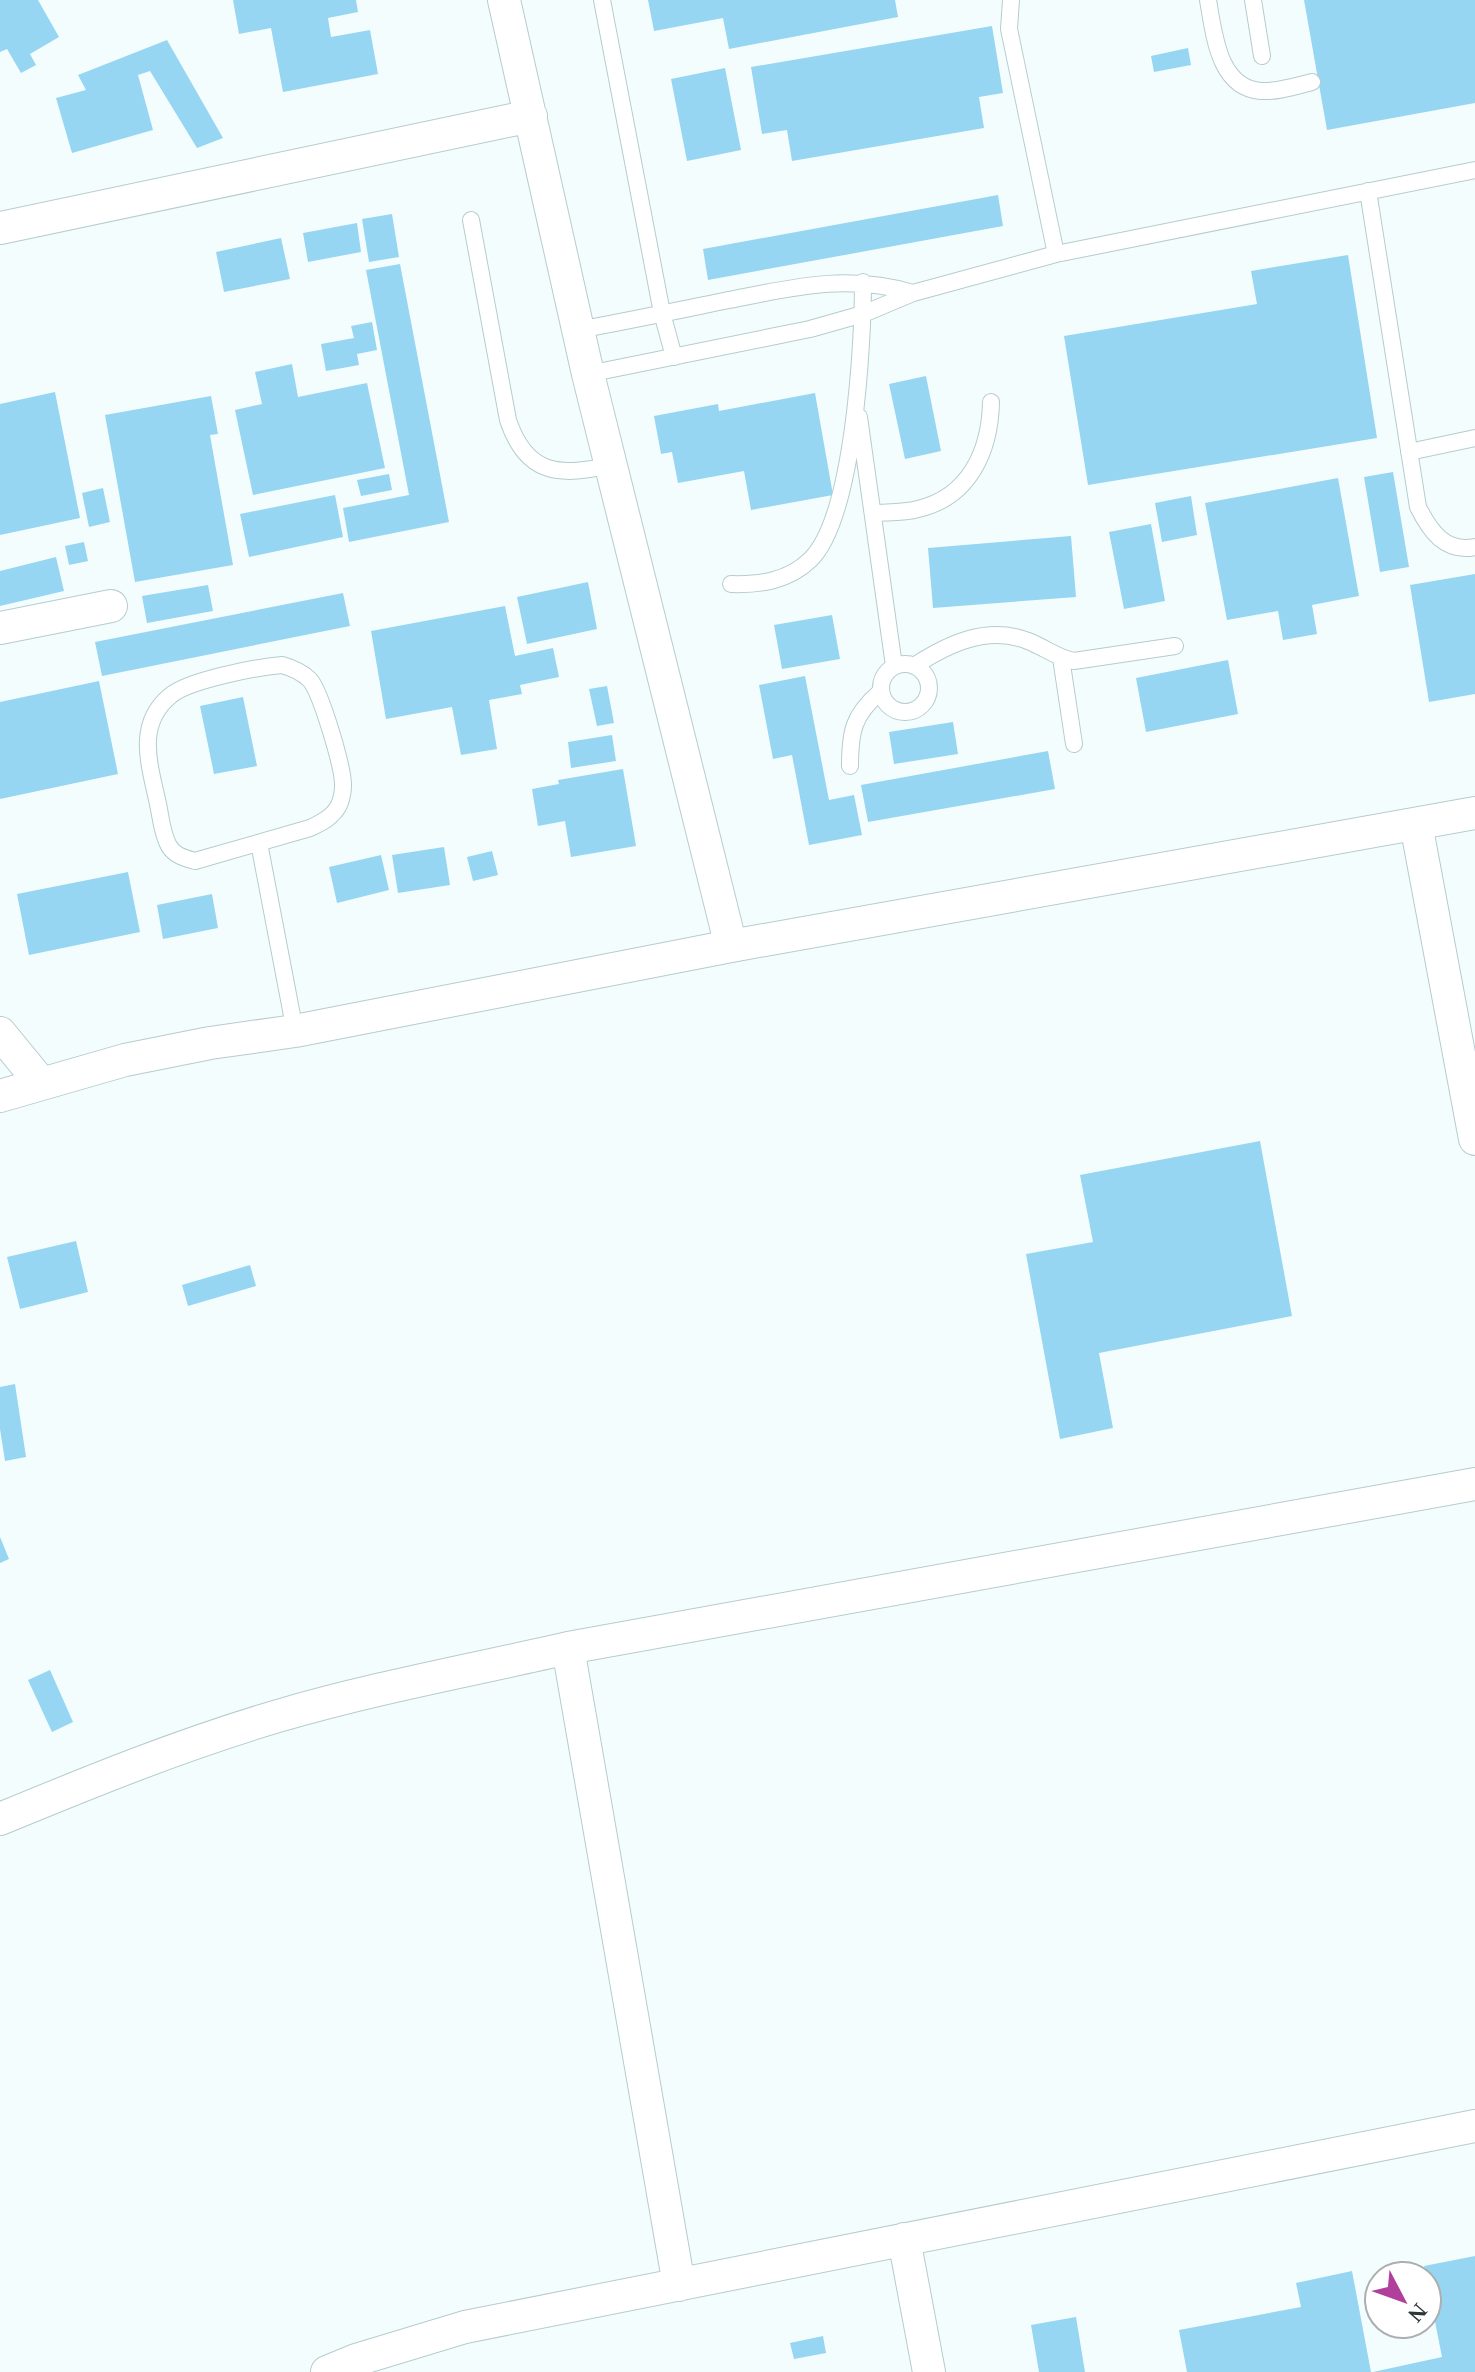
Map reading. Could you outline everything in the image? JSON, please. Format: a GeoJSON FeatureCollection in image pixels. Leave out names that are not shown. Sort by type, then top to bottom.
{"type":"FeatureCollection","features":[{"type":"Feature","properties":{"kind":"street"},"geometry":{"type":"LineString","coordinates":[[504,0],[588,374],[731,946]]}},
{"type":"Feature","properties":{"kind":"street"},"geometry":{"type":"LineString","coordinates":[[0,228],[531,116]]}},
{"type":"Feature","properties":{"kind":"street"},"geometry":{"type":"LineString","coordinates":[[0,628],[111,606]]}},
{"type":"Feature","properties":{"kind":"street"},"geometry":{"type":"LineString","coordinates":[[0,1096],[125,1060],[210,1043],[295,1031],[731,946],[1475,813]]}},
{"type":"Feature","properties":{"kind":"street"},"geometry":{"type":"LineString","coordinates":[[1416,824],[1475,1139]]}},
{"type":"Feature","properties":{"kind":"street"},"geometry":{"type":"LineString","coordinates":[[0,1033],[41,1083]]}},
{"type":"Feature","properties":{"kind":"street"},"geometry":{"type":"LineString","coordinates":[[0,1819],[137,1762],[280,1715],[568,1648],[1475,1484]]}},
{"type":"Feature","properties":{"kind":"street"},"geometry":{"type":"LineString","coordinates":[[568,1648],[679,2285]]}},
{"type":"Feature","properties":{"kind":"street"},"geometry":{"type":"LineString","coordinates":[[327,2372],[356,2360],[465,2327],[1475,2126]]}},
{"type":"Feature","properties":{"kind":"street"},"geometry":{"type":"LineString","coordinates":[[904,2239],[929,2372]]}},
{"type":"Feature","properties":{"kind":"lane"},"geometry":{"type":"LineString","coordinates":[[602,0],[662,313],[674,357]]}},
{"type":"Feature","properties":{"kind":"lane"},"geometry":{"type":"LineString","coordinates":[[1011,0],[1009,29],[1056,254]]}},
{"type":"Feature","properties":{"kind":"lane"},"geometry":{"type":"LineString","coordinates":[[1208,0],[1223,66],[1239,83],[1260,91],[1312,82]]}},
{"type":"Feature","properties":{"kind":"lane"},"geometry":{"type":"LineString","coordinates":[[1253,0],[1262,56]]}},
{"type":"Feature","properties":{"kind":"lane"},"geometry":{"type":"LineString","coordinates":[[588,374],[810,329],[863,314],[913,293],[1056,254],[1475,170]]}},
{"type":"Feature","properties":{"kind":"lane"},"geometry":{"type":"LineString","coordinates":[[1368,191],[1418,507],[1429,529],[1446,544],[1464,549],[1475,547]]}},
{"type":"Feature","properties":{"kind":"lane"},"geometry":{"type":"LineString","coordinates":[[471,220],[508,420],[516,443],[531,460],[552,471],[576,473],[612,465]]}},
{"type":"Feature","properties":{"kind":"lane"},"geometry":{"type":"LineString","coordinates":[[731,584],[759,585],[787,576],[810,560],[828,537],[838,510],[855,395],[863,282]]}},
{"type":"Feature","properties":{"kind":"lane"},"geometry":{"type":"LineString","coordinates":[[578,330],[813,284],[863,282],[888,285],[913,293]]}},
{"type":"Feature","properties":{"kind":"lane"},"geometry":{"type":"LineString","coordinates":[[855,395],[894,666]]}},
{"type":"Feature","properties":{"kind":"lane"},"geometry":{"type":"LineString","coordinates":[[874,513],[918,509],[944,498],[966,481],[982,457],[991,430],[991,402]]}},
{"type":"Feature","properties":{"kind":"lane"},"geometry":{"type":"LineString","coordinates":[[1409,452],[1475,438]]}},
{"type":"Feature","properties":{"kind":"lane"},"geometry":{"type":"LineString","coordinates":[[850,766],[850,740],[856,718],[880,692],[886,672],[894,666],[914,666],[943,647],[986,635],[1005,635],[1024,640],[1061,658],[1087,660],[1175,646]]}},
{"type":"Feature","properties":{"kind":"lane"},"geometry":{"type":"LineString","coordinates":[[1061,658],[1074,744]]}},
{"type":"Feature","properties":{"kind":"lane"},"geometry":{"type":"LineString","coordinates":[[282,665],[299,670],[320,697],[344,789],[338,806],[326,820],[259,843],[195,861],[180,857],[170,847],[164,833],[146,748],[148,733],[160,707],[183,687],[265,666],[282,665]]}},
{"type":"Feature","properties":{"kind":"lane"},"geometry":{"type":"LineString","coordinates":[[880,692],[890,709],[900,713],[920,708],[927,700],[928,680],[914,666]]}},
{"type":"Feature","properties":{"kind":"lane"},"geometry":{"type":"LineString","coordinates":[[259,843],[295,1031]]}},
{"type":"Feature","properties":{"kind":"building"},"geometry":{"type":"Polygon","coordinates":[[[0,0],[38,0],[59,37],[30,54],[36,65],[21,73],[7,49],[0,52],[0,0]]]}},
{"type":"Feature","properties":{"kind":"building"},"geometry":{"type":"Polygon","coordinates":[[[233,0],[356,0],[358,12],[328,18],[331,37],[370,30],[378,74],[283,92],[271,28],[239,34],[233,0]]]}},
{"type":"Feature","properties":{"kind":"building"},"geometry":{"type":"Polygon","coordinates":[[[648,0],[895,0],[898,17],[729,49],[723,18],[654,31],[648,0]]]}},
{"type":"Feature","properties":{"kind":"building"},"geometry":{"type":"Polygon","coordinates":[[[1304,0],[1475,0],[1475,103],[1327,130],[1304,0]]]}},
{"type":"Feature","properties":{"kind":"building"},"geometry":{"type":"Polygon","coordinates":[[[992,26],[1003,93],[979,97],[984,128],[792,161],[787,130],[762,134],[751,67],[992,26]]]}},
{"type":"Feature","properties":{"kind":"building"},"geometry":{"type":"Polygon","coordinates":[[[167,40],[223,138],[197,148],[150,71],[138,75],[153,130],[72,153],[56,98],[86,90],[78,75],[167,40]]]}},
{"type":"Feature","properties":{"kind":"building"},"geometry":{"type":"Polygon","coordinates":[[[1188,48],[1191,65],[1154,72],[1151,56],[1188,48]]]}},
{"type":"Feature","properties":{"kind":"building"},"geometry":{"type":"Polygon","coordinates":[[[725,68],[741,150],[687,161],[671,79],[725,68]]]}},
{"type":"Feature","properties":{"kind":"building"},"geometry":{"type":"Polygon","coordinates":[[[998,195],[1003,226],[708,280],[703,249],[998,195]]]}},
{"type":"Feature","properties":{"kind":"building"},"geometry":{"type":"Polygon","coordinates":[[[392,214],[399,257],[369,262],[362,219],[392,214]]]}},
{"type":"Feature","properties":{"kind":"building"},"geometry":{"type":"Polygon","coordinates":[[[357,223],[361,252],[308,262],[303,233],[357,223]]]}},
{"type":"Feature","properties":{"kind":"building"},"geometry":{"type":"Polygon","coordinates":[[[281,238],[290,279],[224,292],[216,252],[281,238]]]}},
{"type":"Feature","properties":{"kind":"building"},"geometry":{"type":"Polygon","coordinates":[[[1348,255],[1377,438],[1088,485],[1064,336],[1257,304],[1251,271],[1348,255]]]}},
{"type":"Feature","properties":{"kind":"building"},"geometry":{"type":"Polygon","coordinates":[[[400,264],[449,522],[349,542],[343,508],[409,495],[366,270],[400,264]]]}},
{"type":"Feature","properties":{"kind":"building"},"geometry":{"type":"Polygon","coordinates":[[[372,322],[377,350],[357,354],[359,365],[326,371],[321,344],[354,338],[351,326],[372,322]]]}},
{"type":"Feature","properties":{"kind":"building"},"geometry":{"type":"Polygon","coordinates":[[[292,364],[298,397],[367,383],[385,468],[253,495],[235,410],[262,404],[255,372],[292,364]]]}},
{"type":"Feature","properties":{"kind":"building"},"geometry":{"type":"Polygon","coordinates":[[[926,376],[941,451],[905,459],[889,384],[926,376]]]}},
{"type":"Feature","properties":{"kind":"building"},"geometry":{"type":"Polygon","coordinates":[[[55,392],[80,518],[0,535],[0,404],[55,392]]]}},
{"type":"Feature","properties":{"kind":"building"},"geometry":{"type":"Polygon","coordinates":[[[815,393],[833,495],[751,510],[744,471],[678,483],[672,452],[661,454],[654,416],[718,404],[719,411],[815,393]]]}},
{"type":"Feature","properties":{"kind":"building"},"geometry":{"type":"Polygon","coordinates":[[[211,396],[218,434],[210,435],[233,565],[135,582],[105,415],[211,396]]]}},
{"type":"Feature","properties":{"kind":"building"},"geometry":{"type":"Polygon","coordinates":[[[1393,472],[1409,567],[1380,572],[1364,477],[1393,472]]]}},
{"type":"Feature","properties":{"kind":"building"},"geometry":{"type":"Polygon","coordinates":[[[389,474],[392,490],[361,496],[357,480],[389,474]]]}},
{"type":"Feature","properties":{"kind":"building"},"geometry":{"type":"Polygon","coordinates":[[[1338,478],[1359,596],[1312,605],[1317,634],[1283,640],[1278,611],[1227,620],[1205,503],[1338,478]]]}},
{"type":"Feature","properties":{"kind":"building"},"geometry":{"type":"Polygon","coordinates":[[[103,488],[110,522],[89,527],[82,493],[103,488]]]}},
{"type":"Feature","properties":{"kind":"building"},"geometry":{"type":"Polygon","coordinates":[[[335,495],[343,537],[249,557],[240,514],[335,495]]]}},
{"type":"Feature","properties":{"kind":"building"},"geometry":{"type":"Polygon","coordinates":[[[1191,496],[1197,535],[1162,542],[1155,503],[1191,496]]]}},
{"type":"Feature","properties":{"kind":"building"},"geometry":{"type":"Polygon","coordinates":[[[1151,524],[1165,601],[1124,609],[1109,532],[1151,524]]]}},
{"type":"Feature","properties":{"kind":"building"},"geometry":{"type":"Polygon","coordinates":[[[1071,536],[1076,597],[933,608],[928,548],[1071,536]]]}},
{"type":"Feature","properties":{"kind":"building"},"geometry":{"type":"Polygon","coordinates":[[[84,542],[88,561],[69,565],[65,546],[84,542]]]}},
{"type":"Feature","properties":{"kind":"building"},"geometry":{"type":"Polygon","coordinates":[[[56,557],[64,591],[0,606],[0,571],[56,557]]]}},
{"type":"Feature","properties":{"kind":"building"},"geometry":{"type":"Polygon","coordinates":[[[1475,574],[1475,694],[1429,702],[1410,585],[1475,574]]]}},
{"type":"Feature","properties":{"kind":"building"},"geometry":{"type":"Polygon","coordinates":[[[588,582],[597,629],[527,644],[517,597],[588,582]]]}},
{"type":"Feature","properties":{"kind":"building"},"geometry":{"type":"Polygon","coordinates":[[[208,585],[213,611],[147,623],[142,596],[208,585]]]}},
{"type":"Feature","properties":{"kind":"building"},"geometry":{"type":"Polygon","coordinates":[[[343,593],[350,626],[102,676],[95,642],[343,593]]]}},
{"type":"Feature","properties":{"kind":"building"},"geometry":{"type":"Polygon","coordinates":[[[505,606],[515,656],[553,648],[559,677],[520,685],[522,694],[489,700],[497,749],[461,755],[452,707],[386,719],[371,631],[505,606]]]}},
{"type":"Feature","properties":{"kind":"building"},"geometry":{"type":"Polygon","coordinates":[[[832,615],[840,659],[782,669],[774,625],[832,615]]]}},
{"type":"Feature","properties":{"kind":"building"},"geometry":{"type":"Polygon","coordinates":[[[1228,660],[1238,714],[1146,732],[1136,678],[1228,660]]]}},
{"type":"Feature","properties":{"kind":"building"},"geometry":{"type":"Polygon","coordinates":[[[805,676],[829,800],[854,795],[862,835],[809,845],[792,755],[773,759],[759,685],[805,676]]]}},
{"type":"Feature","properties":{"kind":"building"},"geometry":{"type":"Polygon","coordinates":[[[99,681],[118,774],[0,799],[0,702],[99,681]]]}},
{"type":"Feature","properties":{"kind":"building"},"geometry":{"type":"Polygon","coordinates":[[[607,686],[614,723],[597,726],[589,689],[607,686]]]}},
{"type":"Feature","properties":{"kind":"building"},"geometry":{"type":"Polygon","coordinates":[[[243,697],[257,766],[214,774],[200,706],[243,697]]]}},
{"type":"Feature","properties":{"kind":"building"},"geometry":{"type":"Polygon","coordinates":[[[953,722],[958,754],[894,764],[889,732],[953,722]]]}},
{"type":"Feature","properties":{"kind":"building"},"geometry":{"type":"Polygon","coordinates":[[[612,735],[616,761],[571,768],[568,742],[612,735]]]}},
{"type":"Feature","properties":{"kind":"building"},"geometry":{"type":"Polygon","coordinates":[[[1048,751],[1055,789],[868,822],[861,785],[1048,751]]]}},
{"type":"Feature","properties":{"kind":"building"},"geometry":{"type":"Polygon","coordinates":[[[623,769],[636,846],[571,857],[565,821],[538,826],[532,789],[559,784],[558,780],[623,769]]]}},
{"type":"Feature","properties":{"kind":"building"},"geometry":{"type":"Polygon","coordinates":[[[444,847],[450,885],[398,893],[392,855],[444,847]]]}},
{"type":"Feature","properties":{"kind":"building"},"geometry":{"type":"Polygon","coordinates":[[[492,851],[498,875],[473,881],[467,857],[492,851]]]}},
{"type":"Feature","properties":{"kind":"building"},"geometry":{"type":"Polygon","coordinates":[[[381,855],[389,890],[337,903],[329,867],[381,855]]]}},
{"type":"Feature","properties":{"kind":"building"},"geometry":{"type":"Polygon","coordinates":[[[128,872],[140,932],[29,955],[17,894],[128,872]]]}},
{"type":"Feature","properties":{"kind":"building"},"geometry":{"type":"Polygon","coordinates":[[[212,894],[218,928],[163,939],[157,905],[212,894]]]}},
{"type":"Feature","properties":{"kind":"building"},"geometry":{"type":"Polygon","coordinates":[[[1260,1141],[1292,1316],[1099,1353],[1113,1428],[1060,1439],[1026,1254],[1093,1242],[1080,1175],[1260,1141]]]}},
{"type":"Feature","properties":{"kind":"building"},"geometry":{"type":"Polygon","coordinates":[[[76,1241],[88,1292],[20,1309],[7,1257],[76,1241]]]}},
{"type":"Feature","properties":{"kind":"building"},"geometry":{"type":"Polygon","coordinates":[[[250,1265],[256,1286],[188,1306],[182,1285],[250,1265]]]}},
{"type":"Feature","properties":{"kind":"building"},"geometry":{"type":"Polygon","coordinates":[[[15,1384],[26,1457],[5,1461],[0,1429],[0,1387],[15,1384]]]}},
{"type":"Feature","properties":{"kind":"building"},"geometry":{"type":"Polygon","coordinates":[[[0,1537],[9,1559],[0,1563],[0,1537]]]}},
{"type":"Feature","properties":{"kind":"building"},"geometry":{"type":"Polygon","coordinates":[[[50,1670],[73,1722],[52,1732],[28,1680],[50,1670]]]}},
{"type":"Feature","properties":{"kind":"building"},"geometry":{"type":"Polygon","coordinates":[[[1475,2256],[1475,2372],[1373,2372],[1442,2357],[1439,2340],[1443,2340],[1443,2262],[1475,2256]]]}},
{"type":"Feature","properties":{"kind":"building"},"geometry":{"type":"Polygon","coordinates":[[[1352,2271],[1371,2372],[1187,2372],[1179,2330],[1301,2307],[1296,2283],[1352,2271]]]}},
{"type":"Feature","properties":{"kind":"building"},"geometry":{"type":"Polygon","coordinates":[[[1076,2317],[1085,2372],[1039,2372],[1031,2325],[1076,2317]]]}},
{"type":"Feature","properties":{"kind":"building"},"geometry":{"type":"Polygon","coordinates":[[[823,2336],[826,2353],[794,2359],[790,2343],[823,2336]]]}}]}
